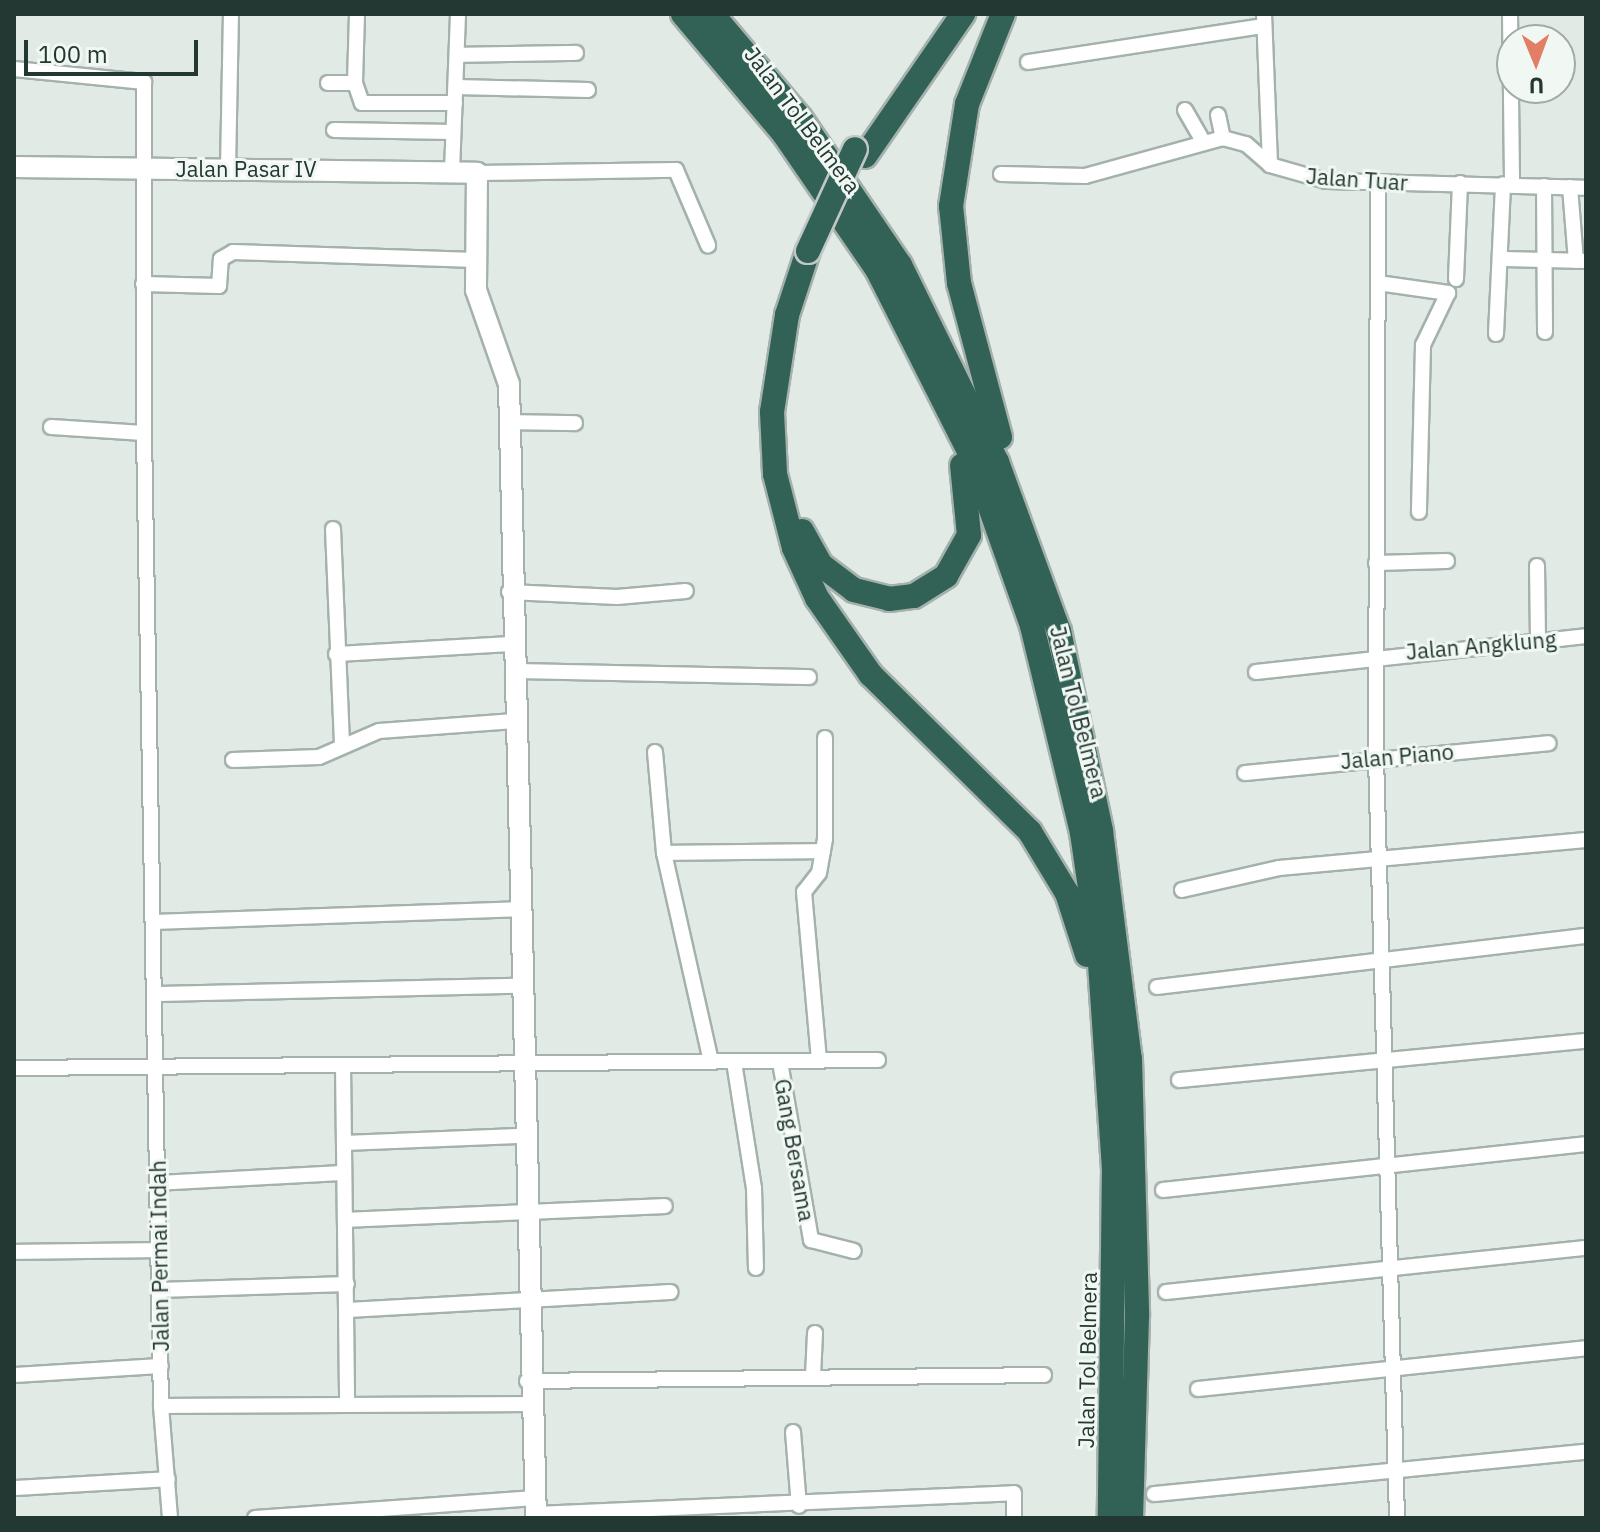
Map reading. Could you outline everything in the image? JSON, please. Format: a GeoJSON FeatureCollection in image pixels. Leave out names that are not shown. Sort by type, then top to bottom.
{"type":"FeatureCollection","features":[{"type":"Feature","properties":{"kind":"highway","name":"Jalan Tol Belmera"},"geometry":{"type":"LineString","coordinates":[[683,14],[845,218],[924,355],[1010,558],[1057,719],[1099,949],[1108,1059],[1115,1304],[1110,1518]]}},
{"type":"Feature","properties":{"kind":"highway","name":"Jalan Tol Belmera"},"geometry":{"type":"LineString","coordinates":[[712,14],[800,118],[900,265],[997,462],[1044,590],[1080,717],[1120,946],[1135,1169],[1131,1518]]}},
{"type":"Feature","properties":{"kind":"highway"},"geometry":{"type":"LineString","coordinates":[[950,14],[860,152],[787,315],[772,412],[775,474],[794,548],[817,598],[871,675],[1001,796],[1051,863],[1079,926],[1108,1059]]}},
{"type":"Feature","properties":{"kind":"highway"},"geometry":{"type":"LineString","coordinates":[[860,152],[963,14]]}},
{"type":"Feature","properties":{"kind":"highway"},"geometry":{"type":"LineString","coordinates":[[1003,14],[981,56],[955,154],[954,250],[1044,590]]}},
{"type":"Feature","properties":{"kind":"highway"},"geometry":{"type":"LineString","coordinates":[[813,253],[786,364],[789,491],[821,565],[870,596],[914,596],[932,586],[959,559],[969,535],[967,481],[924,355]]}},
{"type":"Feature","properties":{"kind":"street"},"geometry":{"type":"LineString","coordinates":[[228,169],[231,14]]}},
{"type":"Feature","properties":{"kind":"street"},"geometry":{"type":"LineString","coordinates":[[357,14],[355,83],[362,103],[455,103]]}},
{"type":"Feature","properties":{"kind":"street"},"geometry":{"type":"LineString","coordinates":[[452,171],[458,14]]}},
{"type":"Feature","properties":{"kind":"street"},"geometry":{"type":"LineString","coordinates":[[1496,334],[1496,279],[1504,259],[1508,184],[1510,14]]}},
{"type":"Feature","properties":{"kind":"street"},"geometry":{"type":"LineString","coordinates":[[1028,62],[1263,20],[1270,165]]}},
{"type":"Feature","properties":{"kind":"street"},"geometry":{"type":"LineString","coordinates":[[457,55],[576,53]]}},
{"type":"Feature","properties":{"kind":"street","name":"Jalan Permai Indah"},"geometry":{"type":"LineString","coordinates":[[14,69],[144,82],[141,169],[144,433],[158,1290],[161,1406],[170,1518]]}},
{"type":"Feature","properties":{"kind":"street"},"geometry":{"type":"LineString","coordinates":[[328,83],[355,83]]}},
{"type":"Feature","properties":{"kind":"street"},"geometry":{"type":"LineString","coordinates":[[456,87],[588,90]]}},
{"type":"Feature","properties":{"kind":"street"},"geometry":{"type":"LineString","coordinates":[[1185,110],[1203,141]]}},
{"type":"Feature","properties":{"kind":"street"},"geometry":{"type":"LineString","coordinates":[[1001,174],[1085,176],[1203,141],[1223,138],[1218,115]]}},
{"type":"Feature","properties":{"kind":"street"},"geometry":{"type":"LineString","coordinates":[[334,130],[453,132]]}},
{"type":"Feature","properties":{"kind":"street","name":"Jalan Tuar"},"geometry":{"type":"LineString","coordinates":[[1223,138],[1246,144],[1270,165],[1303,178],[1586,188]]}},
{"type":"Feature","properties":{"kind":"street","name":"Jalan Pasar IV"},"geometry":{"type":"LineString","coordinates":[[14,167],[477,173]]}},
{"type":"Feature","properties":{"kind":"street"},"geometry":{"type":"LineString","coordinates":[[535,1510],[527,1381],[515,721],[509,592],[510,422],[506,365],[482,315],[476,260],[477,173],[676,170],[708,245]]}},
{"type":"Feature","properties":{"kind":"street"},"geometry":{"type":"LineString","coordinates":[[1378,183],[1376,757],[1384,957],[1397,1518]]}},
{"type":"Feature","properties":{"kind":"street"},"geometry":{"type":"LineString","coordinates":[[1456,279],[1460,183]]}},
{"type":"Feature","properties":{"kind":"street"},"geometry":{"type":"LineString","coordinates":[[1544,186],[1545,332]]}},
{"type":"Feature","properties":{"kind":"street"},"geometry":{"type":"LineString","coordinates":[[1504,259],[1581,261],[1570,187]]}},
{"type":"Feature","properties":{"kind":"street"},"geometry":{"type":"LineString","coordinates":[[143,284],[219,286],[221,259],[233,252],[476,260]]}},
{"type":"Feature","properties":{"kind":"street"},"geometry":{"type":"LineString","coordinates":[[1378,283],[1448,293],[1423,345],[1419,512]]}},
{"type":"Feature","properties":{"kind":"street"},"geometry":{"type":"LineString","coordinates":[[510,422],[575,423]]}},
{"type":"Feature","properties":{"kind":"street"},"geometry":{"type":"LineString","coordinates":[[51,427],[144,433]]}},
{"type":"Feature","properties":{"kind":"street"},"geometry":{"type":"LineString","coordinates":[[333,529],[342,744]]}},
{"type":"Feature","properties":{"kind":"street"},"geometry":{"type":"LineString","coordinates":[[1376,563],[1447,561]]}},
{"type":"Feature","properties":{"kind":"street"},"geometry":{"type":"LineString","coordinates":[[1537,566],[1538,639]]}},
{"type":"Feature","properties":{"kind":"street"},"geometry":{"type":"LineString","coordinates":[[509,592],[617,597],[686,591]]}},
{"type":"Feature","properties":{"kind":"street","name":"Jalan Angklung"},"geometry":{"type":"LineString","coordinates":[[1256,672],[1376,655],[1586,636]]}},
{"type":"Feature","properties":{"kind":"street"},"geometry":{"type":"LineString","coordinates":[[336,654],[512,644]]}},
{"type":"Feature","properties":{"kind":"street"},"geometry":{"type":"LineString","coordinates":[[513,671],[809,677]]}},
{"type":"Feature","properties":{"kind":"street"},"geometry":{"type":"LineString","coordinates":[[233,760],[319,757],[342,744],[379,731],[515,721]]}},
{"type":"Feature","properties":{"kind":"street"},"geometry":{"type":"LineString","coordinates":[[819,1060],[804,892],[823,851],[825,738]]}},
{"type":"Feature","properties":{"kind":"street","name":"Jalan Piano"},"geometry":{"type":"LineString","coordinates":[[1245,773],[1376,757],[1549,743]]}},
{"type":"Feature","properties":{"kind":"street"},"geometry":{"type":"LineString","coordinates":[[655,752],[664,853],[711,1062]]}},
{"type":"Feature","properties":{"kind":"street"},"geometry":{"type":"LineString","coordinates":[[1182,890],[1270,869],[1586,840]]}},
{"type":"Feature","properties":{"kind":"street"},"geometry":{"type":"LineString","coordinates":[[664,853],[823,851]]}},
{"type":"Feature","properties":{"kind":"street"},"geometry":{"type":"LineString","coordinates":[[153,922],[518,909]]}},
{"type":"Feature","properties":{"kind":"street"},"geometry":{"type":"LineString","coordinates":[[1157,987],[1384,957],[1586,936]]}},
{"type":"Feature","properties":{"kind":"street"},"geometry":{"type":"LineString","coordinates":[[155,994],[520,986]]}},
{"type":"Feature","properties":{"kind":"street"},"geometry":{"type":"LineString","coordinates":[[1179,1080],[1586,1041]]}},
{"type":"Feature","properties":{"kind":"street"},"geometry":{"type":"LineString","coordinates":[[14,1068],[156,1070],[343,1065],[521,1066],[878,1060]]}},
{"type":"Feature","properties":{"kind":"street"},"geometry":{"type":"LineString","coordinates":[[734,1062],[754,1188],[756,1268]]}},
{"type":"Feature","properties":{"kind":"street","name":"Gang Bersama"},"geometry":{"type":"LineString","coordinates":[[780,1062],[811,1240],[854,1251]]}},
{"type":"Feature","properties":{"kind":"street"},"geometry":{"type":"LineString","coordinates":[[343,1065],[347,1401]]}},
{"type":"Feature","properties":{"kind":"street"},"geometry":{"type":"LineString","coordinates":[[345,1143],[523,1136]]}},
{"type":"Feature","properties":{"kind":"street"},"geometry":{"type":"LineString","coordinates":[[1163,1190],[1387,1163],[1586,1144]]}},
{"type":"Feature","properties":{"kind":"street"},"geometry":{"type":"LineString","coordinates":[[157,1183],[344,1173]]}},
{"type":"Feature","properties":{"kind":"street"},"geometry":{"type":"LineString","coordinates":[[345,1220],[665,1206]]}},
{"type":"Feature","properties":{"kind":"street"},"geometry":{"type":"LineString","coordinates":[[1166,1292],[1586,1248]]}},
{"type":"Feature","properties":{"kind":"street"},"geometry":{"type":"LineString","coordinates":[[14,1252],[158,1250]]}},
{"type":"Feature","properties":{"kind":"street"},"geometry":{"type":"LineString","coordinates":[[158,1290],[347,1284]]}},
{"type":"Feature","properties":{"kind":"street"},"geometry":{"type":"LineString","coordinates":[[348,1310],[527,1297],[670,1292]]}},
{"type":"Feature","properties":{"kind":"street"},"geometry":{"type":"LineString","coordinates":[[813,1376],[815,1333]]}},
{"type":"Feature","properties":{"kind":"street"},"geometry":{"type":"LineString","coordinates":[[1198,1389],[1586,1348]]}},
{"type":"Feature","properties":{"kind":"street"},"geometry":{"type":"LineString","coordinates":[[14,1375],[161,1366]]}},
{"type":"Feature","properties":{"kind":"street"},"geometry":{"type":"LineString","coordinates":[[527,1381],[1044,1375]]}},
{"type":"Feature","properties":{"kind":"street"},"geometry":{"type":"LineString","coordinates":[[161,1406],[347,1401],[528,1404]]}},
{"type":"Feature","properties":{"kind":"street"},"geometry":{"type":"LineString","coordinates":[[793,1432],[799,1506]]}},
{"type":"Feature","properties":{"kind":"street"},"geometry":{"type":"LineString","coordinates":[[1154,1494],[1395,1468],[1586,1452]]}},
{"type":"Feature","properties":{"kind":"street"},"geometry":{"type":"LineString","coordinates":[[14,1488],[168,1479]]}},
{"type":"Feature","properties":{"kind":"street"},"geometry":{"type":"LineString","coordinates":[[255,1518],[799,1506],[1014,1493],[1014,1518]]}}]}
